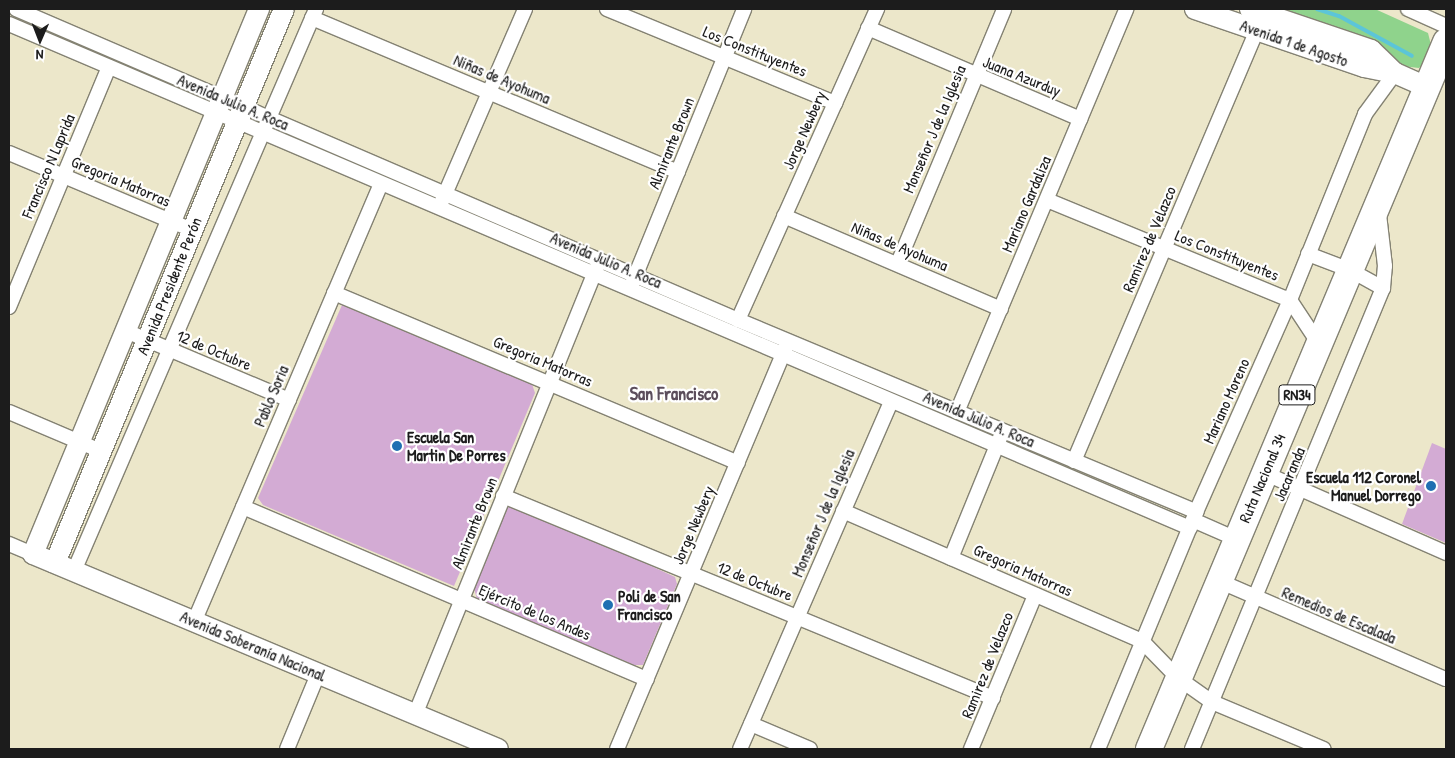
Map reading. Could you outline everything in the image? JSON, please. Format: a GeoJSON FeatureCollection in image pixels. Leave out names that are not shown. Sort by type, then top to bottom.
{"type":"FeatureCollection","features":[{"type":"Feature","properties":{"kind":"highway","name":"Ruta Nacional 34"},"geometry":{"type":"LineString","coordinates":[[1149,749],[1446,42]]}},
{"type":"Feature","properties":{"kind":"street","name":"Avenida Julio A. Roca"},"geometry":{"type":"LineString","coordinates":[[16,9],[219,105],[240,114],[269,118],[788,342],[1074,461],[1193,520]]}},
{"type":"Feature","properties":{"kind":"street","name":"Avenida Presidente Perón"},"geometry":{"type":"LineString","coordinates":[[33,554],[259,9]]}},
{"type":"Feature","properties":{"kind":"street","name":"Avenida Presidente Perón"},"geometry":{"type":"LineString","coordinates":[[54,563],[284,9]]}},
{"type":"Feature","properties":{"kind":"street"},"geometry":{"type":"LineString","coordinates":[[439,208],[525,9]]}},
{"type":"Feature","properties":{"kind":"street","name":"Los Constituyentes"},"geometry":{"type":"LineString","coordinates":[[607,9],[835,103]]}},
{"type":"Feature","properties":{"kind":"street","name":"Almirante Brown"},"geometry":{"type":"LineString","coordinates":[[630,290],[744,9]]}},
{"type":"Feature","properties":{"kind":"street","name":"Jorge Newbery"},"geometry":{"type":"LineString","coordinates":[[738,320],[876,9]]}},
{"type":"Feature","properties":{"kind":"street","name":"Monseñor J de la Iglesia"},"geometry":{"type":"LineString","coordinates":[[898,263],[1004,9]]}},
{"type":"Feature","properties":{"kind":"street","name":"Mariano Gardaliza"},"geometry":{"type":"LineString","coordinates":[[957,412],[1126,9]]}},
{"type":"Feature","properties":{"kind":"street","name":"Avenida 1 de Agosto"},"geometry":{"type":"LineString","coordinates":[[1195,9],[1364,68],[1395,73],[1427,87]]}},
{"type":"Feature","properties":{"kind":"street","name":"Avenida 1 de Agosto"},"geometry":{"type":"LineString","coordinates":[[1250,9],[1371,50],[1395,73]]}},
{"type":"Feature","properties":{"kind":"street"},"geometry":{"type":"LineString","coordinates":[[1413,10],[1446,26]]}},
{"type":"Feature","properties":{"kind":"street"},"geometry":{"type":"LineString","coordinates":[[74,571],[314,14]]}},
{"type":"Feature","properties":{"kind":"street","name":"Niñas de Ayohuma"},"geometry":{"type":"LineString","coordinates":[[314,14],[488,92],[678,172]]}},
{"type":"Feature","properties":{"kind":"street","name":"Avenida Julio A. Roca"},"geometry":{"type":"LineString","coordinates":[[9,24],[109,67],[219,105]]}},
{"type":"Feature","properties":{"kind":"street","name":"Juana Azurduy"},"geometry":{"type":"LineString","coordinates":[[868,28],[975,76],[1080,119]]}},
{"type":"Feature","properties":{"kind":"street","name":"Ramirez de Velazco"},"geometry":{"type":"LineString","coordinates":[[1074,461],[1257,30]]}},
{"type":"Feature","properties":{"kind":"street","name":"Francisco N Laprida"},"geometry":{"type":"LineString","coordinates":[[9,307],[14,281],[63,176],[109,67]]}},
{"type":"Feature","properties":{"kind":"street","name":"Mariano Moreno"},"geometry":{"type":"LineString","coordinates":[[1098,749],[1193,520],[1290,300],[1365,114],[1395,73]]}},
{"type":"Feature","properties":{"kind":"street","name":"Avenida Julio A. Roca"},"geometry":{"type":"LineString","coordinates":[[240,114],[262,133],[381,184],[997,446],[1193,520]]}},
{"type":"Feature","properties":{"kind":"street","name":"Gregoria Matorras"},"geometry":{"type":"LineString","coordinates":[[9,153],[192,230]]}},
{"type":"Feature","properties":{"kind":"street","name":"Pablo Soria"},"geometry":{"type":"LineString","coordinates":[[194,622],[381,184]]}},
{"type":"Feature","properties":{"kind":"street","name":"Los Constituyentes"},"geometry":{"type":"LineString","coordinates":[[1047,200],[1290,300],[1319,344]]}},
{"type":"Feature","properties":{"kind":"street","name":"Jacaranda"},"geometry":{"type":"LineString","coordinates":[[1192,749],[1254,598],[1301,492],[1383,288],[1385,266],[1378,205]]}},
{"type":"Feature","properties":{"kind":"street","name":"Niñas de Ayohuma"},"geometry":{"type":"LineString","coordinates":[[784,216],[898,263],[1001,309]]}},
{"type":"Feature","properties":{"kind":"street"},"geometry":{"type":"LineString","coordinates":[[1308,254],[1350,270],[1383,288]]}},
{"type":"Feature","properties":{"kind":"street","name":"Almirante Brown"},"geometry":{"type":"LineString","coordinates":[[415,714],[599,260]]}},
{"type":"Feature","properties":{"kind":"street","name":"Gregoria Matorras"},"geometry":{"type":"LineString","coordinates":[[334,293],[738,463]]}},
{"type":"Feature","properties":{"kind":"street","name":"12 de Octubre"},"geometry":{"type":"LineString","coordinates":[[126,331],[289,400]]}},
{"type":"Feature","properties":{"kind":"street","name":"Jorge Newbery"},"geometry":{"type":"LineString","coordinates":[[617,749],[788,342]]}},
{"type":"Feature","properties":{"kind":"street","name":"Monseñor J de la Iglesia"},"geometry":{"type":"LineString","coordinates":[[740,749],[891,401]]}},
{"type":"Feature","properties":{"kind":"street"},"geometry":{"type":"LineString","coordinates":[[9,412],[101,451]]}},
{"type":"Feature","properties":{"kind":"street"},"geometry":{"type":"LineString","coordinates":[[951,558],[1003,432]]}},
{"type":"Feature","properties":{"kind":"street"},"geometry":{"type":"LineString","coordinates":[[1264,474],[1301,492],[1446,554]]}},
{"type":"Feature","properties":{"kind":"street","name":"12 de Octubre"},"geometry":{"type":"LineString","coordinates":[[503,496],[993,698]]}},
{"type":"Feature","properties":{"kind":"street","name":"Ejército de los Andes"},"geometry":{"type":"LineString","coordinates":[[243,507],[647,679]]}},
{"type":"Feature","properties":{"kind":"street","name":"Gregoria Matorras"},"geometry":{"type":"LineString","coordinates":[[843,511],[1142,641],[1178,678],[1212,702],[1324,749]]}},
{"type":"Feature","properties":{"kind":"street"},"geometry":{"type":"LineString","coordinates":[[1193,520],[1236,539]]}},
{"type":"Feature","properties":{"kind":"street","name":"Avenida Soberanía Nacional"},"geometry":{"type":"LineString","coordinates":[[9,544],[498,749]]}},
{"type":"Feature","properties":{"kind":"street","name":"Remedios de Escalada"},"geometry":{"type":"LineString","coordinates":[[1219,581],[1254,598],[1446,679]]}},
{"type":"Feature","properties":{"kind":"street","name":"Ramirez de Velazco"},"geometry":{"type":"LineString","coordinates":[[971,749],[1035,595]]}},
{"type":"Feature","properties":{"kind":"street"},"geometry":{"type":"LineString","coordinates":[[287,749],[318,674]]}},
{"type":"Feature","properties":{"kind":"street"},"geometry":{"type":"LineString","coordinates":[[751,724],[810,749]]}},
{"type":"Feature","properties":{"kind":"green space"},"geometry":{"type":"Polygon","coordinates":[[[1268,9],[1375,9],[1428,33],[1431,45],[1427,60],[1419,68],[1393,65],[1268,9]]]}},
{"type":"Feature","properties":{"kind":"building","name":"Escuela San Martin De Porres"},"geometry":{"type":"Polygon","coordinates":[[[342,305],[532,384],[535,393],[454,586],[263,505],[258,498],[342,305]]]}},
{"type":"Feature","properties":{"kind":"building","name":"Escuela 112 Coronel Manuel Dorrego"},"geometry":{"type":"Polygon","coordinates":[[[1432,443],[1446,449],[1446,543],[1402,524],[1432,443]]]}},
{"type":"Feature","properties":{"kind":"building","name":"Poli de San Francisco"},"geometry":{"type":"Polygon","coordinates":[[[510,506],[573,530],[675,577],[677,584],[643,665],[634,665],[477,599],[473,585],[504,508],[510,506]]]}},
{"type":"Feature","properties":{"kind":"waterway"},"geometry":{"type":"LineString","coordinates":[[1317,9],[1339,16],[1412,56]]}},
{"type":"Feature","properties":{"kind":"place","name":"Escuela San Martin De Porres"},"geometry":{"type":"Point","coordinates":[397,446]}},
{"type":"Feature","properties":{"kind":"place","name":"Escuela 112 Coronel Manuel Dorrego"},"geometry":{"type":"Point","coordinates":[1431,486]}},
{"type":"Feature","properties":{"kind":"place","name":"Poli de San Francisco"},"geometry":{"type":"Point","coordinates":[608,605]}},
{"type":"Feature","properties":{"kind":"district","name":"San Francisco"},"geometry":{"type":"Point","coordinates":[674,394]}}]}
